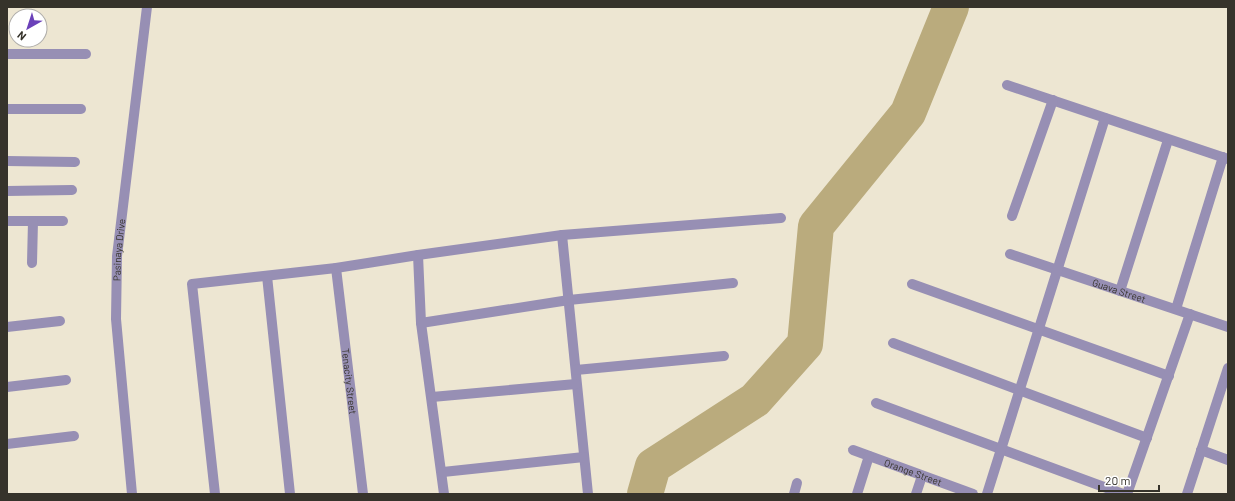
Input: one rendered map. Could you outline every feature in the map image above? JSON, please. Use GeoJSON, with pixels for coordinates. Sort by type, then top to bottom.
{"type":"FeatureCollection","features":[{"type":"Feature","properties":{"kind":"street","name":"Pasinaya Drive"},"geometry":{"type":"LineString","coordinates":[[132,494],[116,319],[116,256],[147,7]]}},
{"type":"Feature","properties":{"kind":"street"},"geometry":{"type":"LineString","coordinates":[[7,54],[86,54]]}},
{"type":"Feature","properties":{"kind":"street"},"geometry":{"type":"LineString","coordinates":[[1007,85],[1168,140],[1226,158],[1176,309]]}},
{"type":"Feature","properties":{"kind":"street"},"geometry":{"type":"LineString","coordinates":[[1012,216],[1053,100]]}},
{"type":"Feature","properties":{"kind":"street"},"geometry":{"type":"LineString","coordinates":[[7,108],[81,109]]}},
{"type":"Feature","properties":{"kind":"street"},"geometry":{"type":"LineString","coordinates":[[987,494],[1105,118]]}},
{"type":"Feature","properties":{"kind":"street"},"geometry":{"type":"LineString","coordinates":[[1120,291],[1168,140]]}},
{"type":"Feature","properties":{"kind":"street"},"geometry":{"type":"LineString","coordinates":[[7,161],[75,162]]}},
{"type":"Feature","properties":{"kind":"street"},"geometry":{"type":"LineString","coordinates":[[7,191],[72,190]]}},
{"type":"Feature","properties":{"kind":"street"},"geometry":{"type":"LineString","coordinates":[[215,494],[192,284],[336,268],[562,235],[781,218]]}},
{"type":"Feature","properties":{"kind":"street"},"geometry":{"type":"LineString","coordinates":[[7,221],[63,221]]}},
{"type":"Feature","properties":{"kind":"street"},"geometry":{"type":"LineString","coordinates":[[32,263],[33,221]]}},
{"type":"Feature","properties":{"kind":"street"},"geometry":{"type":"LineString","coordinates":[[562,235],[588,494]]}},
{"type":"Feature","properties":{"kind":"street","name":"Guava Street"},"geometry":{"type":"LineString","coordinates":[[1010,254],[1228,327]]}},
{"type":"Feature","properties":{"kind":"street"},"geometry":{"type":"LineString","coordinates":[[418,255],[421,323],[443,472],[444,494]]}},
{"type":"Feature","properties":{"kind":"street","name":"Tenacity Street"},"geometry":{"type":"LineString","coordinates":[[336,268],[363,494]]}},
{"type":"Feature","properties":{"kind":"street"},"geometry":{"type":"LineString","coordinates":[[267,276],[290,494]]}},
{"type":"Feature","properties":{"kind":"street"},"geometry":{"type":"LineString","coordinates":[[421,323],[569,300],[733,283]]}},
{"type":"Feature","properties":{"kind":"street"},"geometry":{"type":"LineString","coordinates":[[912,284],[1169,376]]}},
{"type":"Feature","properties":{"kind":"street"},"geometry":{"type":"LineString","coordinates":[[1127,494],[1190,314]]}},
{"type":"Feature","properties":{"kind":"street"},"geometry":{"type":"LineString","coordinates":[[7,327],[60,321]]}},
{"type":"Feature","properties":{"kind":"street"},"geometry":{"type":"LineString","coordinates":[[893,342],[1147,438]]}},
{"type":"Feature","properties":{"kind":"street"},"geometry":{"type":"LineString","coordinates":[[576,370],[724,356]]}},
{"type":"Feature","properties":{"kind":"street"},"geometry":{"type":"LineString","coordinates":[[1186,494],[1201,450],[1224,392],[1228,368]]}},
{"type":"Feature","properties":{"kind":"street"},"geometry":{"type":"LineString","coordinates":[[7,387],[66,380]]}},
{"type":"Feature","properties":{"kind":"street"},"geometry":{"type":"LineString","coordinates":[[432,397],[576,384]]}},
{"type":"Feature","properties":{"kind":"street"},"geometry":{"type":"LineString","coordinates":[[876,403],[1123,494]]}},
{"type":"Feature","properties":{"kind":"street"},"geometry":{"type":"LineString","coordinates":[[7,444],[74,436]]}},
{"type":"Feature","properties":{"kind":"street","name":"Orange Street"},"geometry":{"type":"LineString","coordinates":[[853,450],[973,494]]}},
{"type":"Feature","properties":{"kind":"street"},"geometry":{"type":"LineString","coordinates":[[1201,450],[1228,460]]}},
{"type":"Feature","properties":{"kind":"street"},"geometry":{"type":"LineString","coordinates":[[443,472],[584,456]]}},
{"type":"Feature","properties":{"kind":"street"},"geometry":{"type":"LineString","coordinates":[[856,494],[869,456]]}},
{"type":"Feature","properties":{"kind":"street"},"geometry":{"type":"LineString","coordinates":[[916,494],[922,476]]}},
{"type":"Feature","properties":{"kind":"street"},"geometry":{"type":"LineString","coordinates":[[794,494],[797,483]]}},
{"type":"Feature","properties":{"kind":"waterway"},"geometry":{"type":"LineString","coordinates":[[645,494],[653,466],[755,400],[805,344],[816,226],[908,113],[951,7]]}}]}
